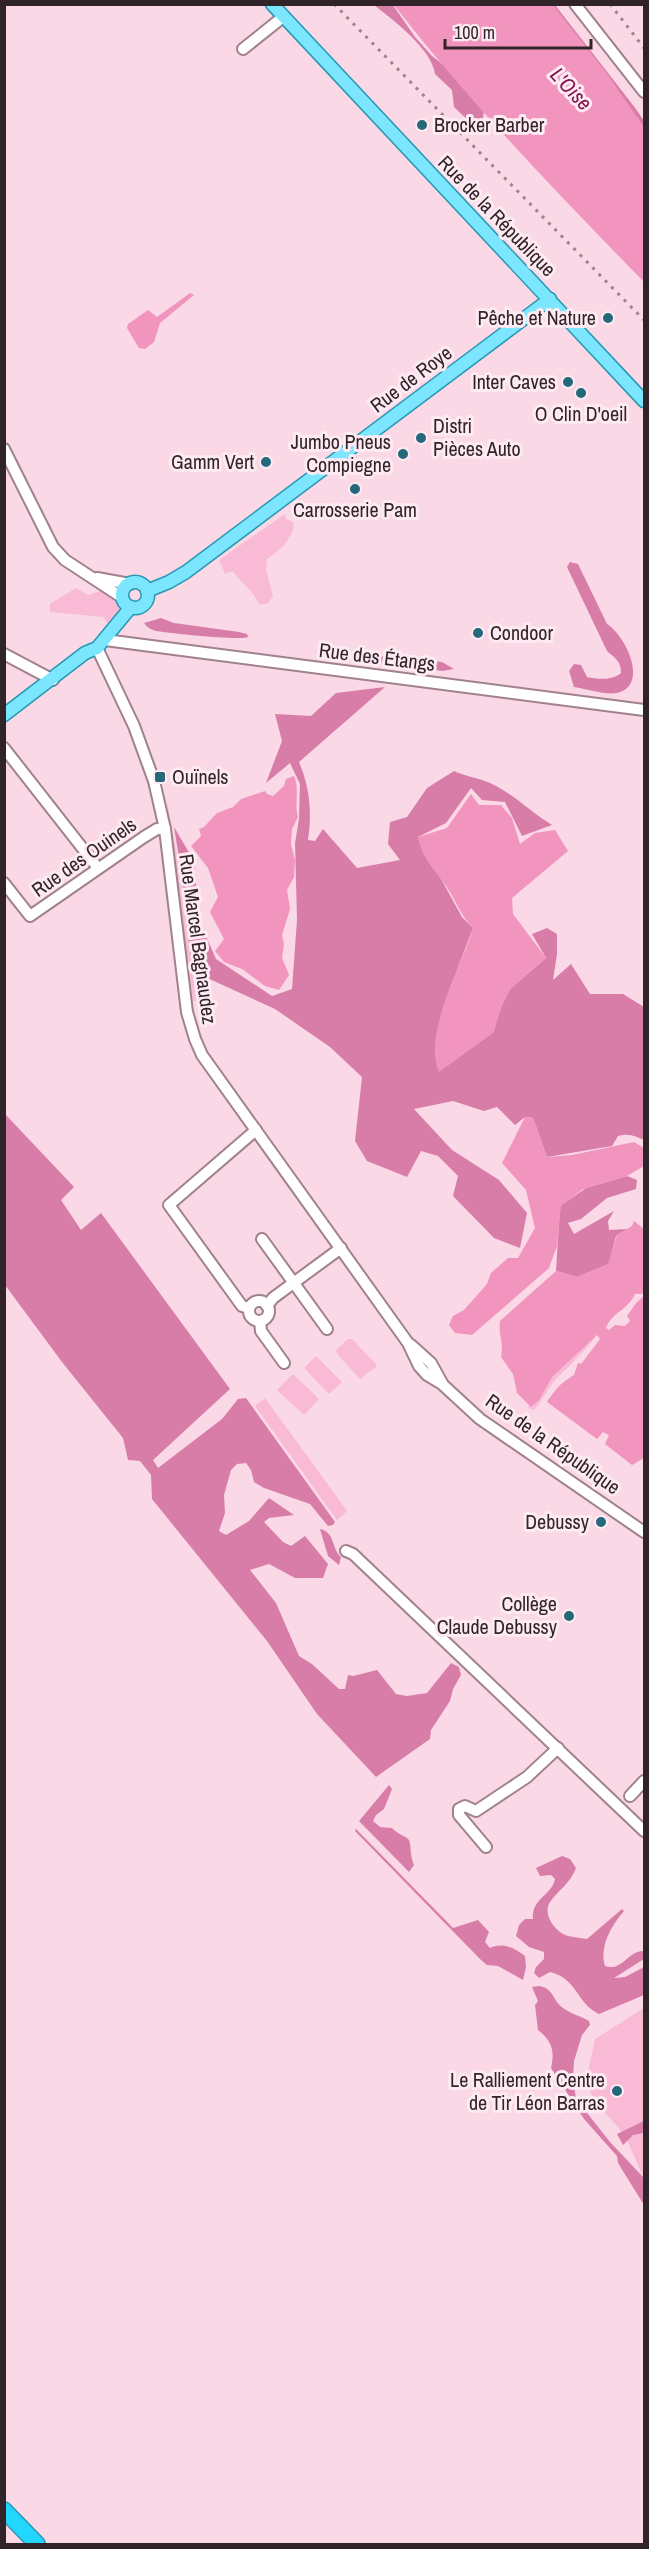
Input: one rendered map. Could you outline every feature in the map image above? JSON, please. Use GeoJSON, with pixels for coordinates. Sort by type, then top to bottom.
{"type":"FeatureCollection","features":[{"type":"Feature","properties":{"kind":"highway"},"geometry":{"type":"LineString","coordinates":[[4,2510],[37,2544]]}},
{"type":"Feature","properties":{"kind":"main road","name":"Rue de la République"},"geometry":{"type":"LineString","coordinates":[[272,4],[645,401]]}},
{"type":"Feature","properties":{"kind":"main road","name":"Rue de Roye"},"geometry":{"type":"LineString","coordinates":[[147,591],[186,572],[550,299]]}},
{"type":"Feature","properties":{"kind":"main road"},"geometry":{"type":"LineString","coordinates":[[4,716],[85,653],[101,644],[127,603],[124,590],[130,584],[142,585],[147,591],[145,603],[138,608],[127,603]]}},
{"type":"Feature","properties":{"kind":"street"},"geometry":{"type":"LineString","coordinates":[[575,4],[645,92]]}},
{"type":"Feature","properties":{"kind":"street"},"geometry":{"type":"LineString","coordinates":[[243,49],[283,17]]}},
{"type":"Feature","properties":{"kind":"street"},"geometry":{"type":"LineString","coordinates":[[4,449],[53,547],[64,560],[91,576],[127,603]]}},
{"type":"Feature","properties":{"kind":"street"},"geometry":{"type":"LineString","coordinates":[[91,576],[130,584]]}},
{"type":"Feature","properties":{"kind":"street","name":"Rue des Étangs"},"geometry":{"type":"LineString","coordinates":[[101,644],[645,710]]}},
{"type":"Feature","properties":{"kind":"street","name":"Rue Marcel Bagnaudez"},"geometry":{"type":"LineString","coordinates":[[101,644],[146,757],[165,829],[187,1012],[195,1039],[202,1054],[376,1298]]}},
{"type":"Feature","properties":{"kind":"street"},"geometry":{"type":"LineString","coordinates":[[4,654],[53,680]]}},
{"type":"Feature","properties":{"kind":"street"},"geometry":{"type":"LineString","coordinates":[[4,748],[98,868]]}},
{"type":"Feature","properties":{"kind":"street","name":"Rue des Ouinels"},"geometry":{"type":"LineString","coordinates":[[4,883],[30,916],[157,829],[165,829]]}},
{"type":"Feature","properties":{"kind":"street"},"geometry":{"type":"LineString","coordinates":[[249,1308],[242,1306],[169,1206],[256,1130]]}},
{"type":"Feature","properties":{"kind":"street"},"geometry":{"type":"LineString","coordinates":[[262,1239],[327,1329]]}},
{"type":"Feature","properties":{"kind":"street"},"geometry":{"type":"LineString","coordinates":[[260,1322],[268,1316],[267,1306],[273,1298],[341,1248]]}},
{"type":"Feature","properties":{"kind":"street","name":"Rue de la République"},"geometry":{"type":"LineString","coordinates":[[376,1298],[408,1342],[419,1366],[427,1375],[442,1384],[502,1435],[645,1532]]}},
{"type":"Feature","properties":{"kind":"street"},"geometry":{"type":"LineString","coordinates":[[260,1322],[251,1318],[249,1308],[253,1303],[259,1301],[267,1306]]}},
{"type":"Feature","properties":{"kind":"street"},"geometry":{"type":"LineString","coordinates":[[260,1322],[261,1331],[284,1363]]}},
{"type":"Feature","properties":{"kind":"street"},"geometry":{"type":"LineString","coordinates":[[346,1551],[353,1554],[645,1831]]}},
{"type":"Feature","properties":{"kind":"street"},"geometry":{"type":"LineString","coordinates":[[470,1826],[476,1811],[527,1777],[558,1748]]}},
{"type":"Feature","properties":{"kind":"street"},"geometry":{"type":"LineString","coordinates":[[630,1796],[645,1781]]}},
{"type":"Feature","properties":{"kind":"street"},"geometry":{"type":"LineString","coordinates":[[476,1811],[465,1806],[459,1809],[459,1815],[486,1847]]}},
{"type":"Feature","properties":{"kind":"shaded area"},"geometry":{"type":"Polygon","coordinates":[[[374,5],[393,5],[415,37],[432,56],[450,70],[484,111],[481,131],[454,107],[452,90],[435,74],[432,64],[419,45],[374,5]]]}},
{"type":"Feature","properties":{"kind":"shaded area"},"geometry":{"type":"Polygon","coordinates":[[[545,5],[555,5],[636,109],[644,121],[644,129],[545,5]]]}},
{"type":"Feature","properties":{"kind":"shaded area"},"geometry":{"type":"Polygon","coordinates":[[[285,514],[285,518],[294,523],[293,529],[285,544],[267,559],[266,570],[273,596],[267,604],[259,604],[254,595],[232,571],[225,574],[219,560],[285,514]]]}},
{"type":"Feature","properties":{"kind":"shaded area"},"geometry":{"type":"Polygon","coordinates":[[[570,562],[578,564],[607,624],[622,639],[632,661],[632,681],[627,689],[617,693],[601,693],[574,687],[569,671],[574,664],[581,665],[587,677],[600,679],[617,676],[621,673],[621,669],[619,663],[607,651],[567,567],[570,562]]]}},
{"type":"Feature","properties":{"kind":"shaded area"},"geometry":{"type":"Polygon","coordinates":[[[76,588],[88,595],[103,590],[117,598],[121,607],[117,616],[107,623],[104,617],[50,612],[50,604],[76,588]]]}},
{"type":"Feature","properties":{"kind":"shaded area"},"geometry":{"type":"Polygon","coordinates":[[[161,618],[174,623],[239,632],[247,634],[248,637],[163,632],[156,631],[144,623],[161,618]]]}},
{"type":"Feature","properties":{"kind":"shaded area"},"geometry":{"type":"Polygon","coordinates":[[[355,653],[442,662],[454,669],[443,671],[356,659],[352,657],[355,653]]]}},
{"type":"Feature","properties":{"kind":"shaded area"},"geometry":{"type":"Polygon","coordinates":[[[385,687],[299,762],[306,781],[309,800],[308,840],[315,841],[323,829],[357,868],[400,860],[388,844],[390,822],[407,817],[427,788],[454,771],[494,785],[552,825],[522,836],[505,802],[482,800],[471,788],[446,823],[418,837],[462,917],[473,928],[446,999],[435,1047],[493,1033],[501,1007],[510,989],[546,958],[532,934],[547,928],[557,934],[553,980],[571,964],[590,994],[623,994],[644,1007],[644,1140],[632,1135],[622,1135],[618,1136],[612,1146],[547,1157],[533,1118],[525,1117],[515,1125],[497,1107],[484,1111],[453,1101],[414,1109],[452,1150],[499,1180],[527,1213],[520,1248],[494,1238],[453,1196],[458,1176],[438,1156],[421,1151],[407,1177],[367,1161],[355,1141],[362,1077],[330,1047],[275,1009],[192,971],[182,876],[174,827],[194,861],[199,920],[216,959],[272,996],[292,989],[297,920],[295,843],[299,819],[300,784],[290,763],[266,783],[282,741],[275,714],[311,716],[336,693],[385,687]]]}},
{"type":"Feature","properties":{"kind":"shaded area"},"geometry":{"type":"Polygon","coordinates":[[[166,797],[181,877],[196,1001],[193,1001],[166,797]]]}},
{"type":"Feature","properties":{"kind":"shaded area"},"geometry":{"type":"Polygon","coordinates":[[[5,1114],[74,1187],[61,1200],[81,1230],[101,1213],[230,1389],[153,1460],[158,1468],[222,1419],[238,1399],[246,1398],[335,1522],[328,1526],[310,1504],[264,1488],[254,1482],[251,1470],[246,1463],[237,1464],[231,1470],[224,1495],[225,1513],[219,1531],[226,1535],[249,1521],[269,1498],[294,1515],[269,1518],[264,1522],[283,1542],[291,1546],[305,1536],[328,1564],[323,1578],[295,1578],[269,1564],[250,1570],[276,1603],[299,1656],[312,1664],[339,1689],[345,1689],[348,1675],[353,1676],[377,1670],[396,1694],[407,1696],[427,1693],[451,1663],[459,1667],[461,1675],[453,1689],[450,1701],[431,1730],[430,1739],[376,1777],[317,1714],[267,1641],[152,1499],[151,1475],[140,1461],[128,1460],[123,1438],[62,1362],[5,1285],[5,1114]]]}},
{"type":"Feature","properties":{"kind":"shaded area"},"geometry":{"type":"Polygon","coordinates":[[[627,1176],[637,1180],[636,1189],[607,1198],[581,1219],[568,1223],[574,1234],[614,1211],[608,1221],[609,1230],[627,1229],[616,1236],[609,1264],[577,1277],[556,1271],[560,1206],[586,1188],[627,1176]]]}},
{"type":"Feature","properties":{"kind":"shaded area"},"geometry":{"type":"Polygon","coordinates":[[[597,1335],[554,1382],[534,1410],[528,1408],[530,1402],[552,1374],[597,1335]]]}},
{"type":"Feature","properties":{"kind":"shaded area"},"geometry":{"type":"Polygon","coordinates":[[[348,1339],[352,1339],[376,1364],[376,1367],[360,1379],[337,1354],[336,1350],[348,1339]]]}},
{"type":"Feature","properties":{"kind":"shaded area"},"geometry":{"type":"Polygon","coordinates":[[[316,1356],[342,1382],[329,1394],[304,1368],[316,1356]]]}},
{"type":"Feature","properties":{"kind":"shaded area"},"geometry":{"type":"Polygon","coordinates":[[[293,1374],[319,1399],[304,1415],[277,1390],[293,1374]]]}},
{"type":"Feature","properties":{"kind":"shaded area"},"geometry":{"type":"Polygon","coordinates":[[[265,1398],[347,1511],[337,1520],[255,1406],[265,1398]]]}},
{"type":"Feature","properties":{"kind":"shaded area"},"geometry":{"type":"Polygon","coordinates":[[[320,1529],[331,1537],[341,1557],[339,1565],[328,1556],[320,1529]]]}},
{"type":"Feature","properties":{"kind":"shaded area"},"geometry":{"type":"Polygon","coordinates":[[[389,1785],[392,1789],[384,1809],[376,1815],[373,1821],[380,1827],[392,1828],[409,1840],[414,1865],[409,1872],[359,1821],[389,1785]]]}},
{"type":"Feature","properties":{"kind":"shaded area"},"geometry":{"type":"Polygon","coordinates":[[[356,1829],[453,1928],[478,1920],[489,1932],[485,1942],[490,1948],[509,1947],[525,1956],[526,1967],[523,1980],[498,1966],[487,1965],[481,1960],[355,1831],[356,1829]]]}},
{"type":"Feature","properties":{"kind":"shaded area"},"geometry":{"type":"Polygon","coordinates":[[[562,1856],[570,1859],[576,1868],[548,1907],[549,1917],[554,1927],[568,1936],[587,1939],[622,1909],[624,1911],[611,1929],[605,1944],[605,1966],[616,1966],[634,1954],[644,1951],[644,1959],[614,1978],[625,1977],[644,1967],[644,1995],[599,2014],[591,2009],[572,1985],[559,1975],[550,1972],[539,1978],[534,1973],[536,1967],[544,1959],[544,1952],[529,1947],[516,1936],[519,1925],[525,1919],[533,1919],[535,1907],[555,1879],[551,1875],[540,1876],[536,1868],[562,1856]]]}},
{"type":"Feature","properties":{"kind":"shaded area"},"geometry":{"type":"Polygon","coordinates":[[[539,1986],[548,1989],[563,2008],[589,2021],[590,2025],[582,2035],[574,2061],[573,2078],[576,2099],[610,2142],[643,2177],[644,2205],[618,2163],[617,2156],[584,2119],[551,2068],[553,2056],[551,2047],[538,2030],[535,2005],[538,2001],[532,1987],[539,1986]]]}},
{"type":"Feature","properties":{"kind":"shaded area","name":"Le Ralliement Centre de Tir Léon Barras"},"geometry":{"type":"Polygon","coordinates":[[[644,2008],[644,2179],[628,2142],[618,2127],[594,2101],[586,2081],[595,2039],[644,2008]]]}},
{"type":"Feature","properties":{"kind":"shaded area"},"geometry":{"type":"Polygon","coordinates":[[[644,2121],[644,2133],[633,2135],[623,2145],[617,2134],[644,2121]]]}},
{"type":"Feature","properties":{"kind":"water","name":"L'Oise"},"geometry":{"type":"Polygon","coordinates":[[[394,5],[553,5],[605,71],[644,127],[644,282],[484,112],[394,5]]]}},
{"type":"Feature","properties":{"kind":"water"},"geometry":{"type":"Polygon","coordinates":[[[190,293],[194,295],[160,323],[154,342],[145,349],[139,348],[127,328],[128,324],[148,310],[157,317],[190,293]]]}},
{"type":"Feature","properties":{"kind":"water"},"geometry":{"type":"Polygon","coordinates":[[[294,776],[297,786],[298,817],[292,829],[291,844],[295,860],[294,877],[287,890],[290,909],[282,935],[284,944],[282,958],[289,975],[279,990],[265,986],[242,969],[224,962],[215,951],[224,939],[210,912],[218,897],[208,868],[191,846],[201,836],[199,829],[204,827],[217,813],[233,807],[241,799],[265,791],[273,796],[284,786],[286,779],[294,776]]]}},
{"type":"Feature","properties":{"kind":"water"},"geometry":{"type":"Polygon","coordinates":[[[471,794],[479,805],[501,805],[512,818],[520,844],[535,833],[555,830],[568,851],[512,898],[513,914],[546,958],[510,989],[501,1007],[493,1033],[439,1072],[435,1056],[439,1020],[473,928],[426,859],[418,837],[447,828],[471,794]]]}},
{"type":"Feature","properties":{"kind":"water"},"geometry":{"type":"Polygon","coordinates":[[[525,1117],[533,1118],[547,1157],[572,1155],[634,1142],[644,1148],[644,1166],[627,1176],[583,1189],[561,1206],[557,1246],[549,1268],[472,1335],[455,1333],[449,1325],[453,1316],[464,1310],[487,1284],[491,1273],[508,1258],[518,1258],[535,1228],[526,1190],[502,1163],[525,1117]]]}},
{"type":"Feature","properties":{"kind":"water"},"geometry":{"type":"Polygon","coordinates":[[[634,1221],[644,1229],[644,1291],[642,1294],[635,1294],[629,1303],[612,1318],[606,1328],[609,1330],[615,1325],[625,1326],[630,1321],[627,1316],[644,1296],[644,1458],[632,1465],[605,1444],[609,1435],[603,1432],[597,1439],[547,1402],[559,1386],[574,1375],[578,1363],[581,1364],[600,1339],[597,1335],[552,1377],[539,1400],[531,1407],[517,1393],[513,1374],[501,1357],[500,1321],[556,1271],[577,1277],[608,1264],[617,1235],[632,1226],[634,1221]]]}},
{"type":"Feature","properties":{"kind":"railway"},"geometry":{"type":"LineString","coordinates":[[334,4],[644,320]]}},
{"type":"Feature","properties":{"kind":"railway"},"geometry":{"type":"LineString","coordinates":[[610,4],[644,48]]}},
{"type":"Feature","properties":{"kind":"place","name":"Brocker Barber"},"geometry":{"type":"Point","coordinates":[422,125]}},
{"type":"Feature","properties":{"kind":"place","name":"Pêche et Nature"},"geometry":{"type":"Point","coordinates":[608,318]}},
{"type":"Feature","properties":{"kind":"place","name":"Inter Caves"},"geometry":{"type":"Point","coordinates":[568,382]}},
{"type":"Feature","properties":{"kind":"place","name":"O Clin D'oeil"},"geometry":{"type":"Point","coordinates":[581,393]}},
{"type":"Feature","properties":{"kind":"place","name":"Distri Pièces Auto"},"geometry":{"type":"Point","coordinates":[421,438]}},
{"type":"Feature","properties":{"kind":"place","name":"Jumbo Pneus Compiegne"},"geometry":{"type":"Point","coordinates":[403,454]}},
{"type":"Feature","properties":{"kind":"place","name":"Gamm Vert"},"geometry":{"type":"Point","coordinates":[266,462]}},
{"type":"Feature","properties":{"kind":"place","name":"Carrosserie Pam"},"geometry":{"type":"Point","coordinates":[355,489]}},
{"type":"Feature","properties":{"kind":"place","name":"Condoor"},"geometry":{"type":"Point","coordinates":[478,633]}},
{"type":"Feature","properties":{"kind":"place","name":"Ouïnels"},"geometry":{"type":"Point","coordinates":[160,777]}},
{"type":"Feature","properties":{"kind":"place","name":"Debussy"},"geometry":{"type":"Point","coordinates":[601,1522]}},
{"type":"Feature","properties":{"kind":"place","name":"Collège Claude Debussy"},"geometry":{"type":"Point","coordinates":[569,1616]}},
{"type":"Feature","properties":{"kind":"place","name":"Le Ralliement Centre de Tir Léon Barras"},"geometry":{"type":"Point","coordinates":[617,2091]}}]}
